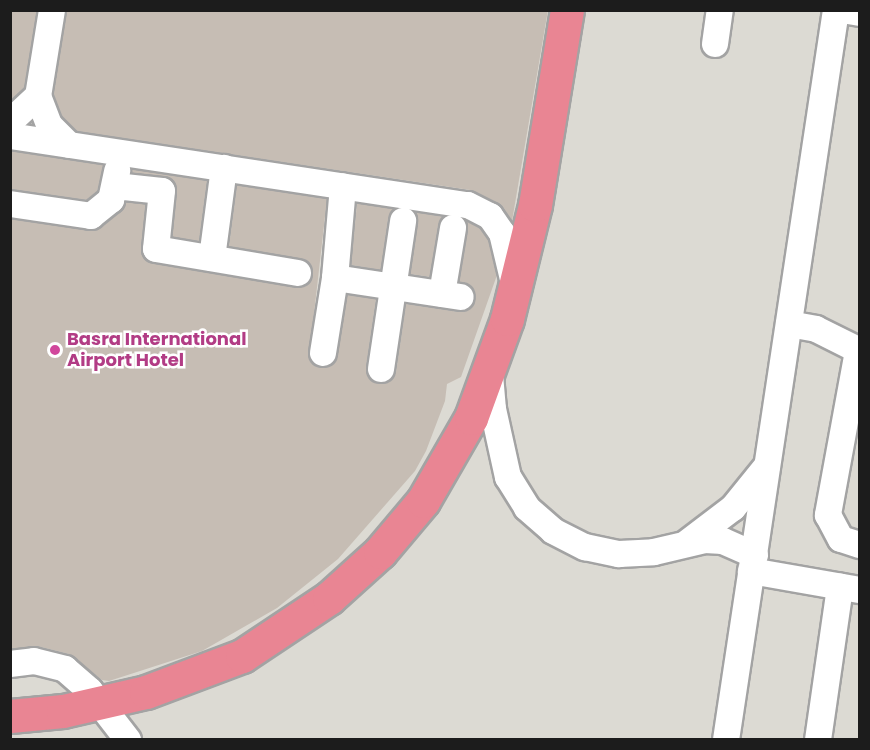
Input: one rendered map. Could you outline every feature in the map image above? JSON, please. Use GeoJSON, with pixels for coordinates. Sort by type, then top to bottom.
{"type":"FeatureCollection","features":[{"type":"Feature","properties":{"kind":"highway"},"geometry":{"type":"LineString","coordinates":[[10,716],[99,704],[185,679],[242,656],[329,598],[380,552],[423,501],[450,459],[490,375],[514,294],[535,205],[567,10]]}},
{"type":"Feature","properties":{"kind":"lane"},"geometry":{"type":"LineString","coordinates":[[52,10],[38,96],[50,125],[69,145]]}},
{"type":"Feature","properties":{"kind":"lane"},"geometry":{"type":"LineString","coordinates":[[715,44],[720,10]]}},
{"type":"Feature","properties":{"kind":"lane"},"geometry":{"type":"LineString","coordinates":[[726,740],[836,10]]}},
{"type":"Feature","properties":{"kind":"lane"},"geometry":{"type":"LineString","coordinates":[[842,10],[860,13]]}},
{"type":"Feature","properties":{"kind":"lane"},"geometry":{"type":"LineString","coordinates":[[10,122],[38,96]]}},
{"type":"Feature","properties":{"kind":"lane"},"geometry":{"type":"LineString","coordinates":[[10,136],[343,186],[479,209],[495,223],[508,244],[514,294]]}},
{"type":"Feature","properties":{"kind":"lane"},"geometry":{"type":"LineString","coordinates":[[10,204],[92,216],[106,207],[116,186],[118,153]]}},
{"type":"Feature","properties":{"kind":"lane"},"geometry":{"type":"LineString","coordinates":[[212,258],[224,168]]}},
{"type":"Feature","properties":{"kind":"lane"},"geometry":{"type":"LineString","coordinates":[[116,186],[162,191],[156,249],[298,273]]}},
{"type":"Feature","properties":{"kind":"lane"},"geometry":{"type":"LineString","coordinates":[[323,353],[335,278],[343,186]]}},
{"type":"Feature","properties":{"kind":"lane"},"geometry":{"type":"LineString","coordinates":[[381,369],[403,221]]}},
{"type":"Feature","properties":{"kind":"lane"},"geometry":{"type":"LineString","coordinates":[[335,278],[452,295],[453,228]]}},
{"type":"Feature","properties":{"kind":"lane"},"geometry":{"type":"LineString","coordinates":[[789,324],[816,328],[859,351],[828,515],[841,538],[860,545]]}},
{"type":"Feature","properties":{"kind":"lane"},"geometry":{"type":"LineString","coordinates":[[490,375],[492,409],[508,477],[527,508],[553,531],[585,547],[619,554],[654,552],[687,542],[723,541],[753,563],[850,588],[818,740]]}},
{"type":"Feature","properties":{"kind":"lane"},"geometry":{"type":"LineString","coordinates":[[687,542],[733,508],[768,464]]}},
{"type":"Feature","properties":{"kind":"lane"},"geometry":{"type":"LineString","coordinates":[[10,664],[50,662],[77,679],[128,740]]}},
{"type":"Feature","properties":{"kind":"shaded area"},"geometry":{"type":"Polygon","coordinates":[[[11,11],[859,11],[859,739],[11,739],[11,11]]]}},
{"type":"Feature","properties":{"kind":"building"},"geometry":{"type":"Polygon","coordinates":[[[10,10],[37,10],[24,89],[10,101],[10,10]]]}},
{"type":"Feature","properties":{"kind":"building"},"geometry":{"type":"Polygon","coordinates":[[[67,10],[548,10],[512,221],[497,203],[470,190],[76,131],[62,117],[53,94],[67,10]]]}},
{"type":"Feature","properties":{"kind":"building"},"geometry":{"type":"Polygon","coordinates":[[[10,151],[104,165],[97,192],[87,200],[10,189],[10,151]]]}},
{"type":"Feature","properties":{"kind":"building"},"geometry":{"type":"Polygon","coordinates":[[[132,169],[207,181],[199,241],[172,237],[177,193],[171,179],[132,173],[132,169]]]}},
{"type":"Feature","properties":{"kind":"building"},"geometry":{"type":"Polygon","coordinates":[[[237,185],[327,199],[309,358],[320,368],[335,362],[347,295],[376,299],[366,367],[371,380],[378,384],[387,383],[396,372],[406,304],[459,312],[473,306],[475,291],[459,282],[468,230],[466,221],[480,228],[488,239],[497,275],[461,377],[447,384],[445,401],[426,451],[415,471],[338,559],[277,608],[202,651],[109,681],[102,680],[69,654],[37,646],[10,649],[10,219],[94,231],[120,212],[126,202],[146,204],[141,248],[147,261],[304,287],[313,275],[307,261],[229,246],[237,185]]]}},
{"type":"Feature","properties":{"kind":"building"},"geometry":{"type":"Polygon","coordinates":[[[357,203],[395,209],[388,219],[381,270],[351,265],[357,203]]]}},
{"type":"Feature","properties":{"kind":"building"},"geometry":{"type":"Polygon","coordinates":[[[415,212],[444,217],[438,226],[430,277],[410,274],[418,223],[415,212]]]}},
{"type":"Feature","properties":{"kind":"place","name":"Basra International Airport Hotel"},"geometry":{"type":"Point","coordinates":[55,350]}}]}
